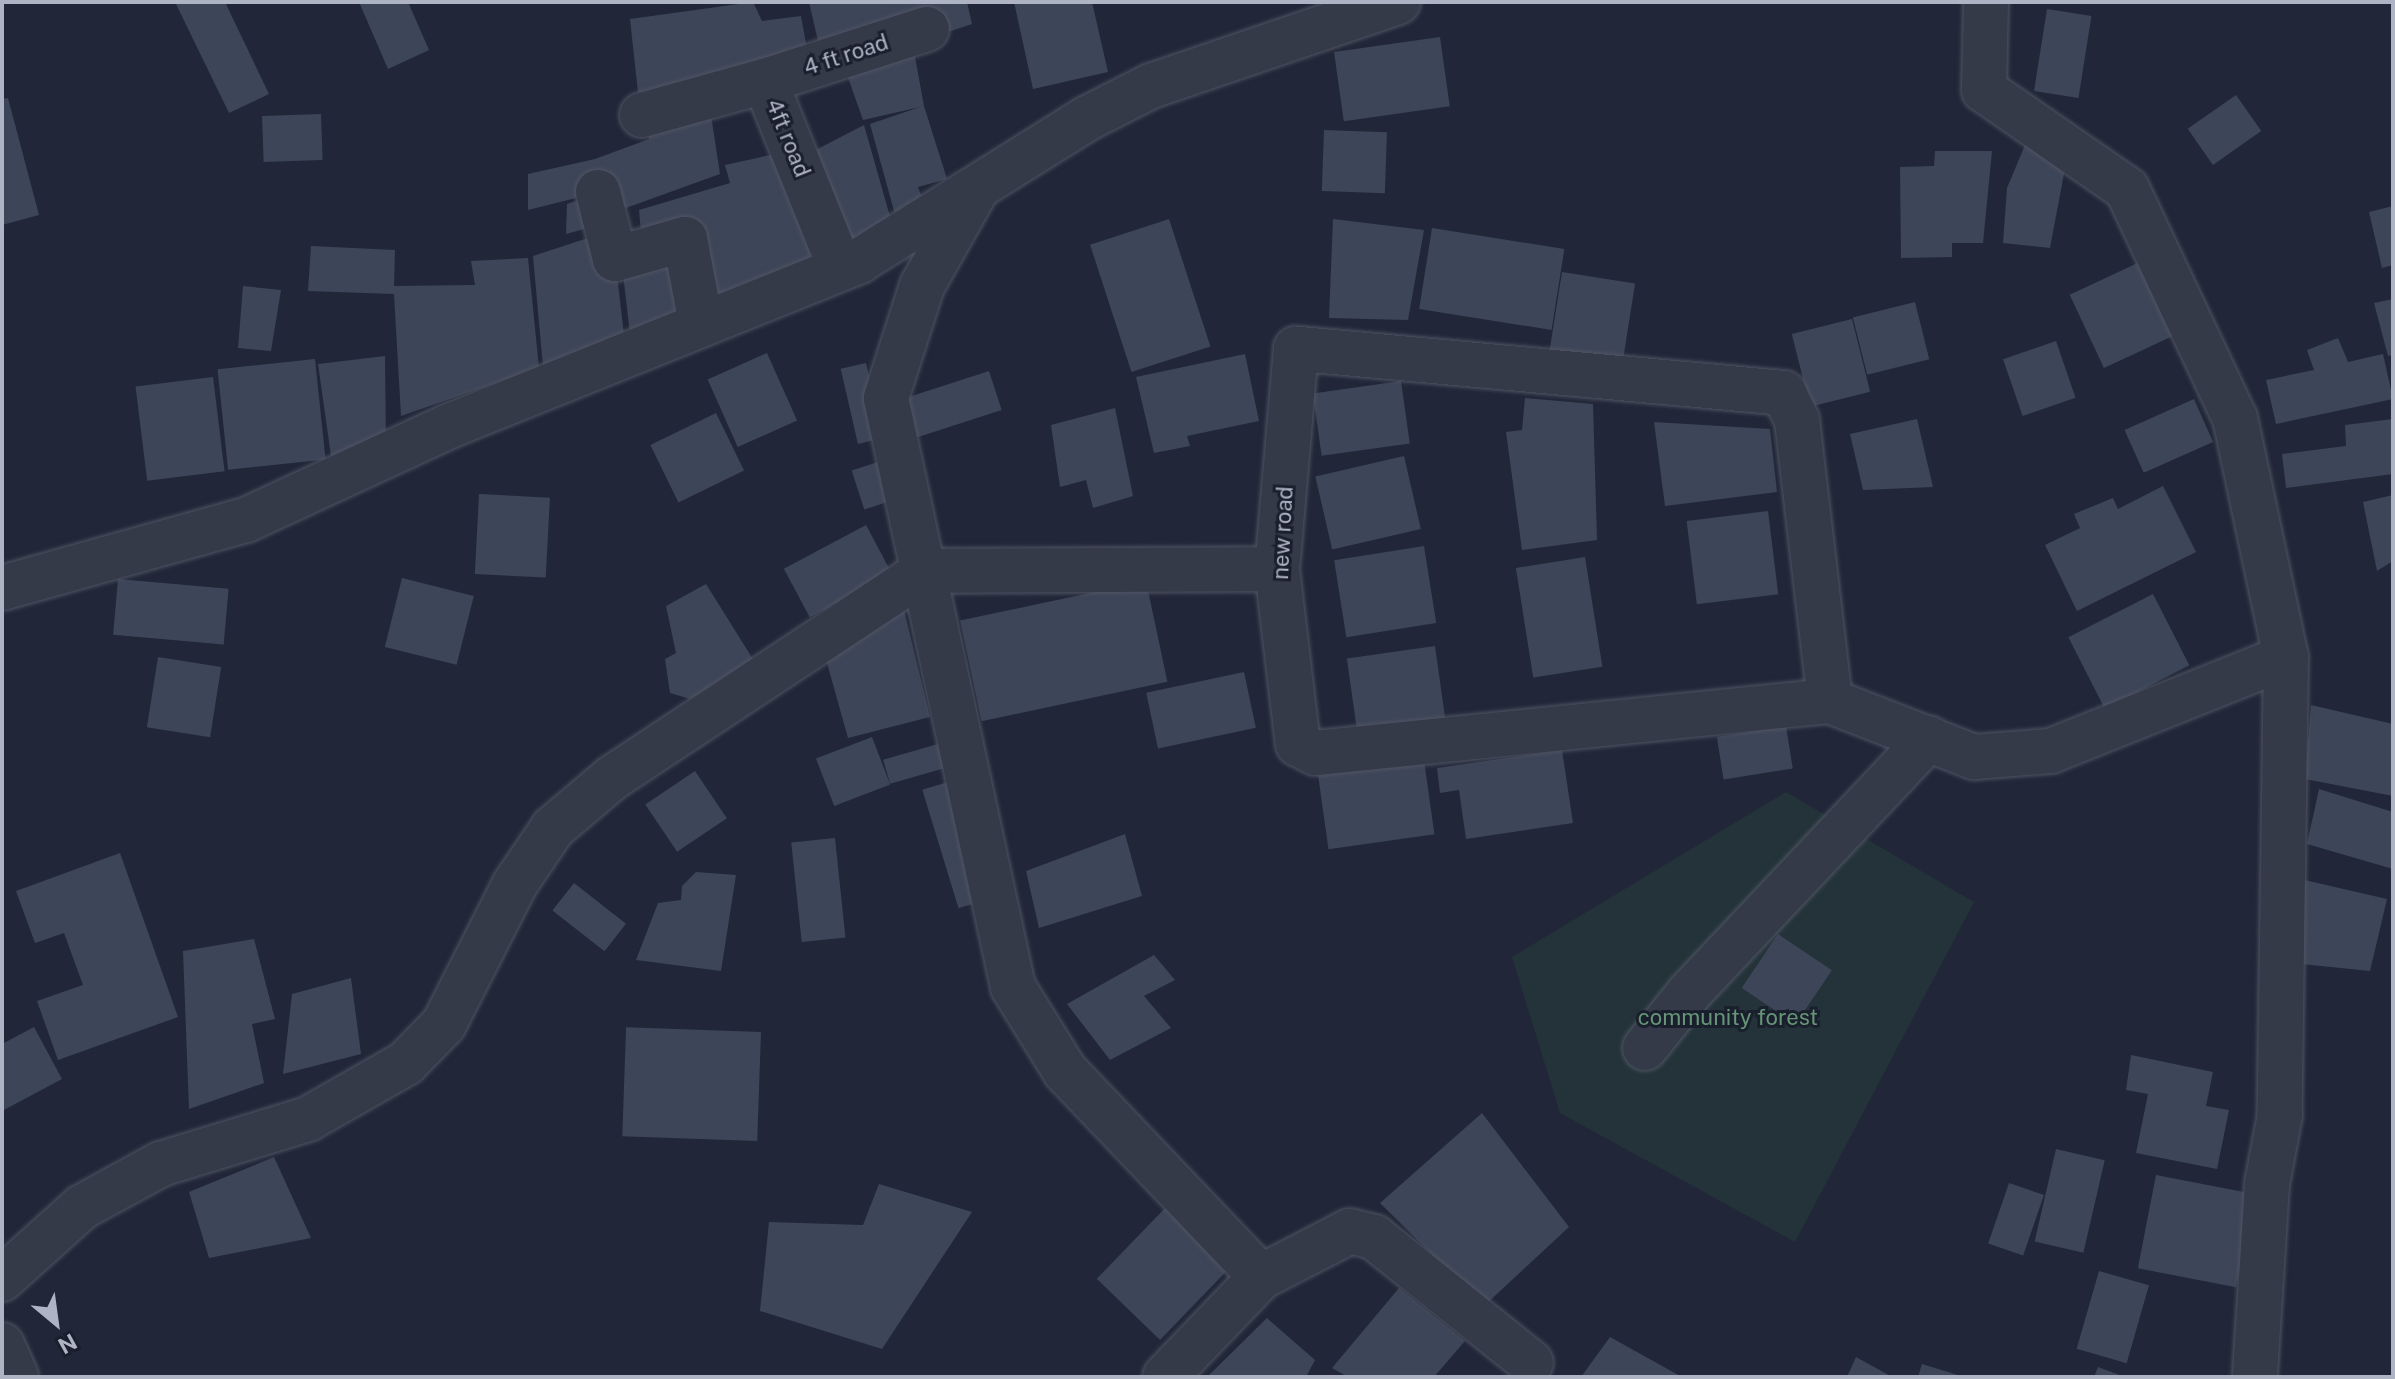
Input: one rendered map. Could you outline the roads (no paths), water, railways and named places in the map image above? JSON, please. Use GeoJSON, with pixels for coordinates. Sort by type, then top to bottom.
{"type":"FeatureCollection","features":[{"type":"Feature","properties":{"kind":"street"},"geometry":{"type":"LineString","coordinates":[[2,588],[246,520],[452,425],[840,268],[1088,118],[1151,86],[1398,2]]}},
{"type":"Feature","properties":{"kind":"street"},"geometry":{"type":"LineString","coordinates":[[1986,2],[1984,90],[2127,189],[2235,418],[2286,657],[2280,1115],[2267,1184],[2255,1377]]}},
{"type":"Feature","properties":{"kind":"street","name":"4 ft road"},"geometry":{"type":"LineString","coordinates":[[765,81],[927,29]]}},
{"type":"Feature","properties":{"kind":"street","name":"4ft road"},"geometry":{"type":"LineString","coordinates":[[642,115],[765,81],[840,268]]}},
{"type":"Feature","properties":{"kind":"street"},"geometry":{"type":"LineString","coordinates":[[977,187],[922,286],[886,398],[1013,987],[1065,1071],[1261,1277]]}},
{"type":"Feature","properties":{"kind":"street"},"geometry":{"type":"LineString","coordinates":[[600,208],[615,259],[685,239],[701,324]]}},
{"type":"Feature","properties":{"kind":"street","name":"new road"},"geometry":{"type":"LineString","coordinates":[[1296,349],[1784,393],[1797,420],[1830,701],[1316,753],[1298,744],[1277,569],[1296,349]]}},
{"type":"Feature","properties":{"kind":"street"},"geometry":{"type":"LineString","coordinates":[[2,1279],[82,1207],[161,1164],[308,1119],[406,1063],[444,1024],[515,884],[553,828],[612,778],[925,571],[1277,569]]}},
{"type":"Feature","properties":{"kind":"street"},"geometry":{"type":"LineString","coordinates":[[1830,701],[1974,757],[2051,751],[2286,657]]}},
{"type":"Feature","properties":{"kind":"street"},"geometry":{"type":"LineString","coordinates":[[1645,1048],[1689,993],[1929,738]]}},
{"type":"Feature","properties":{"kind":"street"},"geometry":{"type":"LineString","coordinates":[[1165,1377],[1261,1277],[1335,1235],[1350,1231],[1374,1237],[1531,1363]]}},
{"type":"Feature","properties":{"kind":"street"},"geometry":{"type":"LineString","coordinates":[[2,1345],[16,1377]]}},
{"type":"Feature","properties":{"kind":"park label","name":"community forest"},"geometry":{"type":"Point","coordinates":[1728,1018]}}]}
